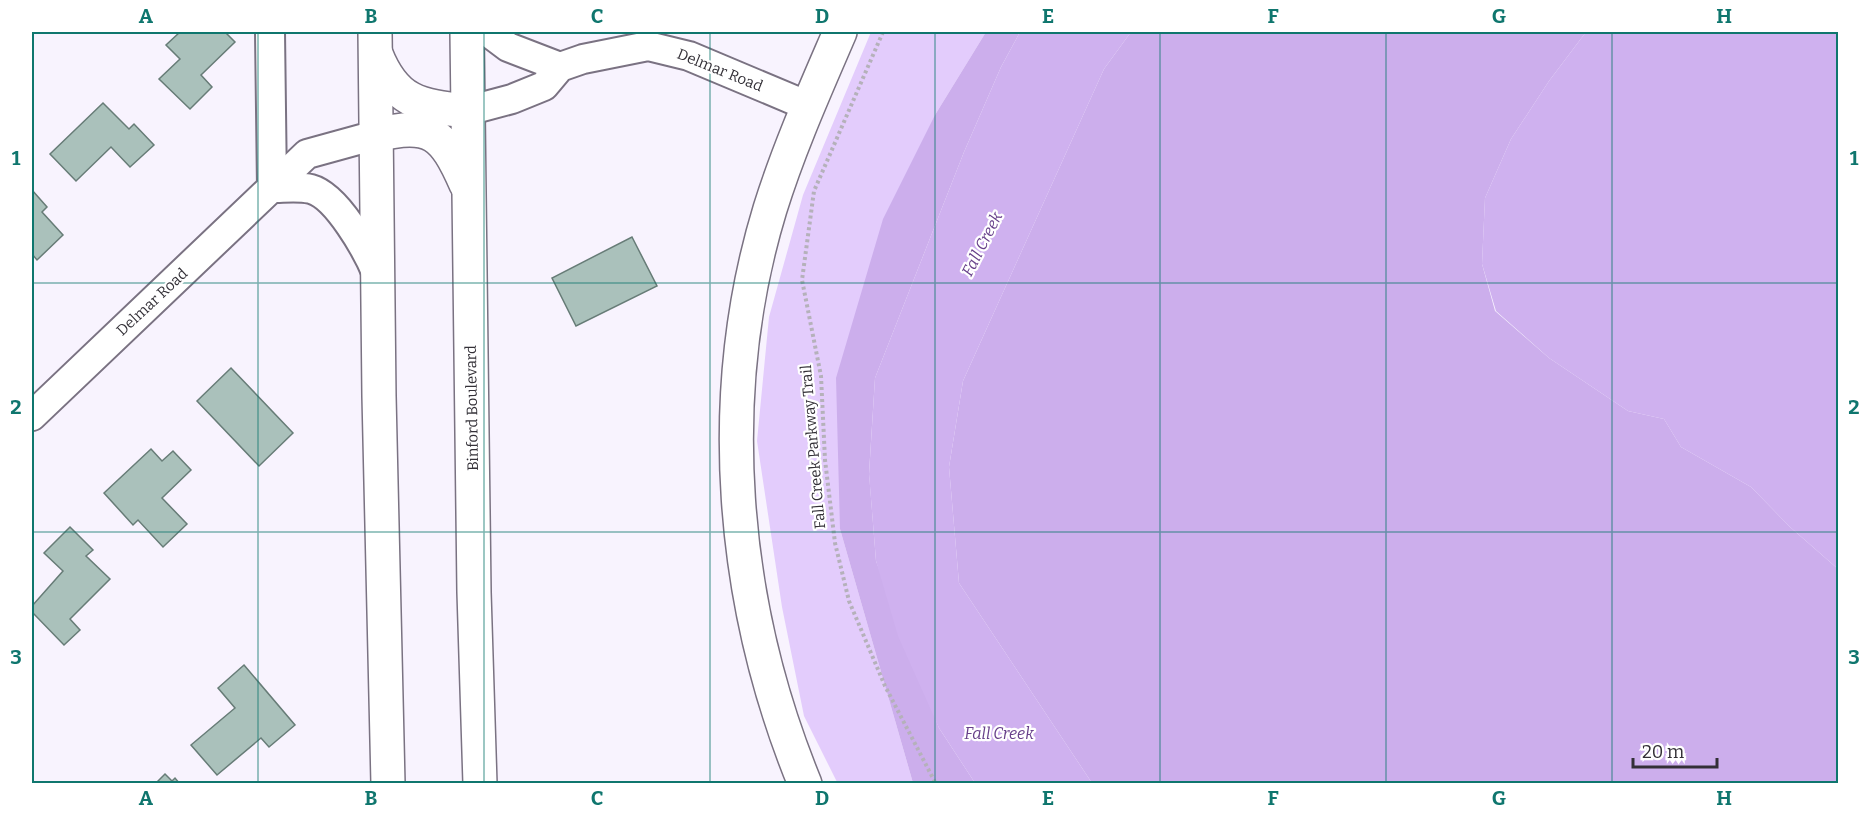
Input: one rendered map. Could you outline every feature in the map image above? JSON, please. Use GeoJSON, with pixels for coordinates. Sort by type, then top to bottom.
{"type":"FeatureCollection","features":[{"type":"Feature","properties":{"kind":"main road","name":"Binford Boulevard"},"geometry":{"type":"LineString","coordinates":[[467,32],[474,592],[480,783]]}},
{"type":"Feature","properties":{"kind":"main road"},"geometry":{"type":"LineString","coordinates":[[805,783],[775,704],[756,630],[746,574],[738,498],[737,441],[743,346],[752,283],[781,173],[840,32]]}},
{"type":"Feature","properties":{"kind":"main road"},"geometry":{"type":"LineString","coordinates":[[375,42],[391,84],[402,95],[428,105],[467,111]]}},
{"type":"Feature","properties":{"kind":"main road"},"geometry":{"type":"LineString","coordinates":[[375,42],[377,274],[388,783]]}},
{"type":"Feature","properties":{"kind":"main road"},"geometry":{"type":"LineString","coordinates":[[376,135],[408,128],[429,132],[449,150],[468,188]]}},
{"type":"Feature","properties":{"kind":"street"},"geometry":{"type":"LineString","coordinates":[[270,32],[272,188],[312,189],[331,204],[359,238],[377,274]]}},
{"type":"Feature","properties":{"kind":"street"},"geometry":{"type":"LineString","coordinates":[[488,32],[508,46],[560,67]]}},
{"type":"Feature","properties":{"kind":"street","name":"Delmar Road"},"geometry":{"type":"LineString","coordinates":[[467,111],[512,99],[544,86],[560,67],[614,51],[654,47],[689,56],[808,106]]}},
{"type":"Feature","properties":{"kind":"street","name":"Delmar Road"},"geometry":{"type":"LineString","coordinates":[[32,416],[307,154],[376,135]]}},
{"type":"Feature","properties":{"kind":"path","name":"Fall Creek Parkway Trail"},"geometry":{"type":"LineString","coordinates":[[883,32],[814,190],[802,280],[821,376],[825,460],[835,543],[849,601],[885,686],[936,783]]}},
{"type":"Feature","properties":{"kind":"shaded area"},"geometry":{"type":"Polygon","coordinates":[[[871,32],[986,32],[935,115],[840,529],[913,783],[838,784],[804,716],[782,607],[757,441],[769,317],[803,195],[871,32]]]}},
{"type":"Feature","properties":{"kind":"shaded area"},"geometry":{"type":"Polygon","coordinates":[[[986,32],[1020,32],[1001,67],[964,152],[875,378],[869,473],[876,561],[939,728],[975,783],[913,783],[840,529],[836,378],[883,219],[935,115],[986,32]]]}},
{"type":"Feature","properties":{"kind":"shaded area"},"geometry":{"type":"Polygon","coordinates":[[[1131,32],[1586,32],[1549,81],[1511,139],[1485,198],[1482,264],[1495,311],[1549,358],[1628,411],[1664,419],[1681,447],[1751,487],[1790,527],[1838,569],[1838,783],[1092,783],[959,583],[949,467],[963,381],[1104,69],[1131,32]]]}},
{"type":"Feature","properties":{"kind":"water","name":"Fall Creek"},"geometry":{"type":"Polygon","coordinates":[[[1020,32],[1131,32],[1104,69],[963,381],[949,467],[959,583],[1092,783],[975,783],[939,728],[898,636],[876,561],[869,474],[875,378],[964,152],[1001,67],[1020,32]]]}},
{"type":"Feature","properties":{"kind":"water"},"geometry":{"type":"Polygon","coordinates":[[[1586,32],[1838,32],[1838,569],[1790,527],[1751,487],[1681,447],[1664,419],[1628,411],[1549,358],[1496,311],[1482,264],[1485,198],[1511,139],[1549,81],[1586,32]]]}},
{"type":"Feature","properties":{"kind":"building"},"geometry":{"type":"Polygon","coordinates":[[[180,32],[225,32],[235,42],[201,75],[212,87],[190,109],[159,79],[180,59],[166,45],[180,32]]]}},
{"type":"Feature","properties":{"kind":"building"},"geometry":{"type":"Polygon","coordinates":[[[103,103],[129,129],[134,124],[154,145],[130,167],[111,147],[76,181],[50,154],[103,103]]]}},
{"type":"Feature","properties":{"kind":"building"},"geometry":{"type":"Polygon","coordinates":[[[32,190],[47,207],[42,212],[63,235],[37,260],[32,254],[32,190]]]}},
{"type":"Feature","properties":{"kind":"building"},"geometry":{"type":"Polygon","coordinates":[[[632,237],[657,286],[576,326],[552,278],[632,237]]]}},
{"type":"Feature","properties":{"kind":"building"},"geometry":{"type":"Polygon","coordinates":[[[231,368],[293,433],[259,466],[197,401],[231,368]]]}},
{"type":"Feature","properties":{"kind":"building"},"geometry":{"type":"Polygon","coordinates":[[[151,449],[162,461],[173,451],[191,470],[162,498],[187,524],[163,547],[138,520],[133,525],[104,493],[151,449]]]}},
{"type":"Feature","properties":{"kind":"building"},"geometry":{"type":"Polygon","coordinates":[[[70,527],[93,550],[86,556],[110,579],[70,619],[80,630],[64,645],[32,612],[32,606],[63,571],[44,553],[70,527]]]}},
{"type":"Feature","properties":{"kind":"building"},"geometry":{"type":"Polygon","coordinates":[[[244,665],[295,725],[269,747],[261,738],[217,775],[191,745],[235,708],[218,688],[244,665]]]}},
{"type":"Feature","properties":{"kind":"building"},"geometry":{"type":"Polygon","coordinates":[[[165,774],[172,781],[175,778],[180,784],[155,784],[165,774]]]}}]}
